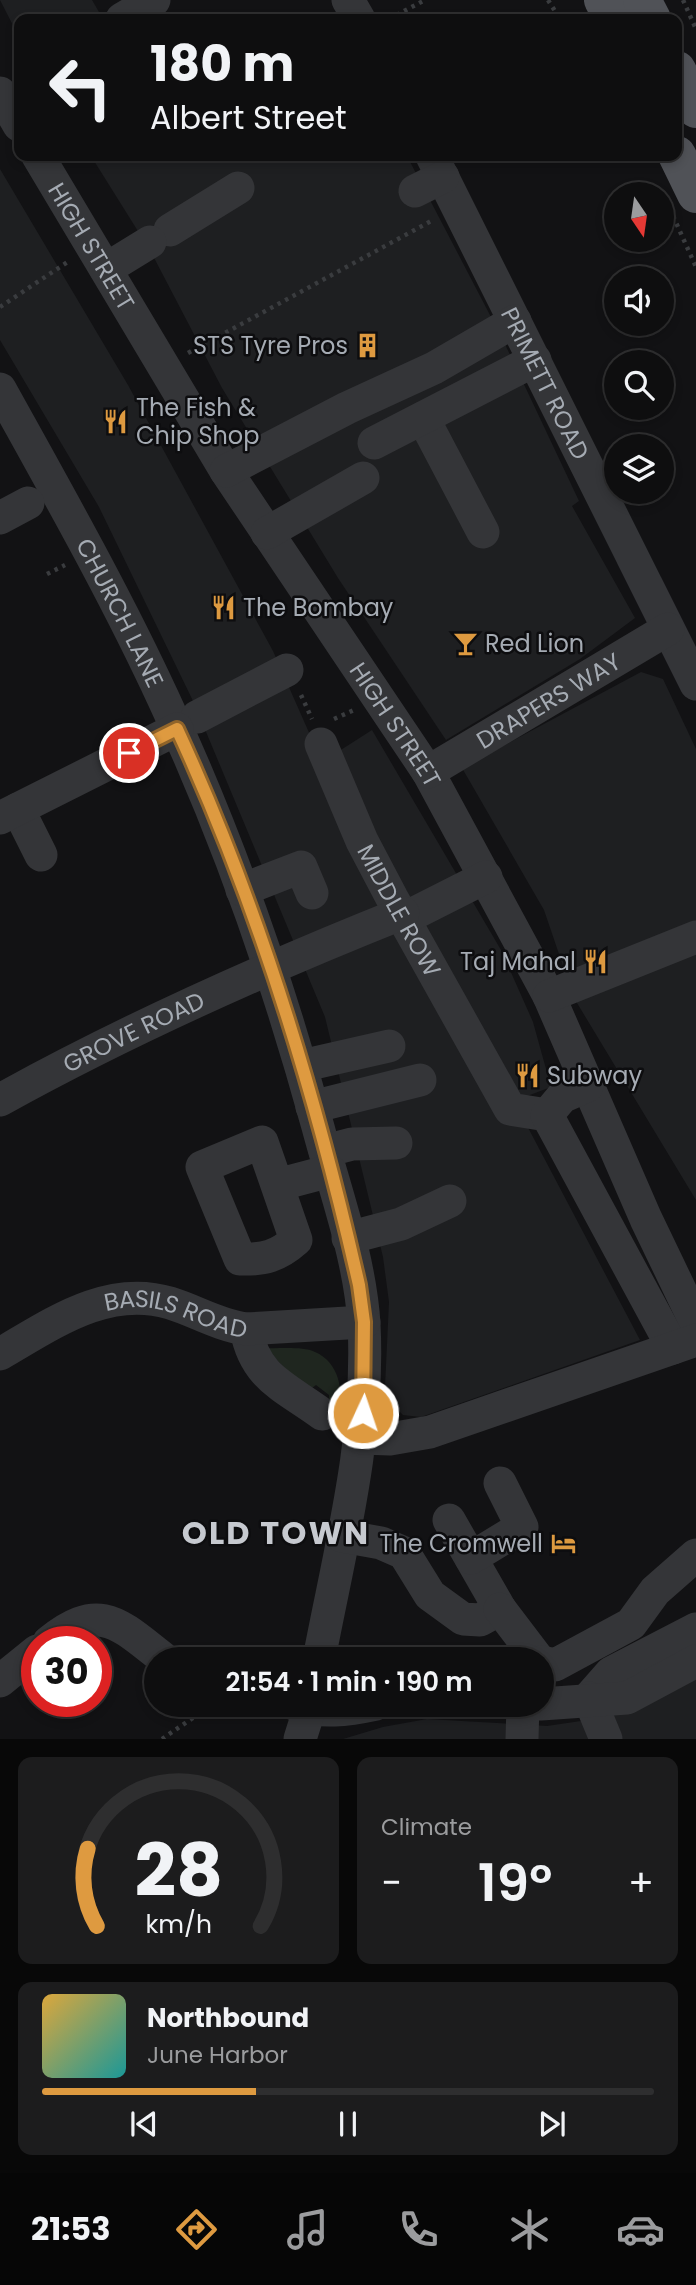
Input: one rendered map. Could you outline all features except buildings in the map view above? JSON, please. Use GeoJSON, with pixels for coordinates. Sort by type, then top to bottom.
{"type":"FeatureCollection","features":[{"type":"Feature","properties":{"kind":"main road"},"geometry":{"type":"LineString","coordinates":[[682,80],[696,109]]}},
{"type":"Feature","properties":{"kind":"main road"},"geometry":{"type":"LineString","coordinates":[[680,161],[696,194]]}},
{"type":"Feature","properties":{"kind":"street"},"geometry":{"type":"LineString","coordinates":[[130,14],[154,0]]}},
{"type":"Feature","properties":{"kind":"street"},"geometry":{"type":"LineString","coordinates":[[0,93],[14,117]]}},
{"type":"Feature","properties":{"kind":"street","name":"HIGH STREET"},"geometry":{"type":"LineString","coordinates":[[41,161],[226,471],[428,772],[549,996],[587,1086],[685,1272],[696,1323]]}},
{"type":"Feature","properties":{"kind":"street","name":"PRIMETT ROAD"},"geometry":{"type":"LineString","coordinates":[[430,175],[458,206],[535,360],[604,473]]}},
{"type":"Feature","properties":{"kind":"street"},"geometry":{"type":"LineString","coordinates":[[100,257],[160,236],[238,188]]}},
{"type":"Feature","properties":{"kind":"street"},"geometry":{"type":"LineString","coordinates":[[226,471],[347,408],[435,368],[515,321]]}},
{"type":"Feature","properties":{"kind":"street"},"geometry":{"type":"LineString","coordinates":[[374,443],[535,360]]}},
{"type":"Feature","properties":{"kind":"street","name":"CHURCH LANE"},"geometry":{"type":"LineString","coordinates":[[0,389],[187,723],[242,890],[272,969],[302,1066],[348,1238],[364,1322],[365,1387],[361,1438],[321,1647]]}},
{"type":"Feature","properties":{"kind":"street"},"geometry":{"type":"LineString","coordinates":[[423,418],[483,532]]}},
{"type":"Feature","properties":{"kind":"street"},"geometry":{"type":"LineString","coordinates":[[267,533],[363,478]]}},
{"type":"Feature","properties":{"kind":"street","name":"PRIMETT ROAD"},"geometry":{"type":"LineString","coordinates":[[617,504],[668,629],[696,684]]}},
{"type":"Feature","properties":{"kind":"street","name":"DRAPERS WAY"},"geometry":{"type":"LineString","coordinates":[[428,772],[668,629]]}},
{"type":"Feature","properties":{"kind":"street"},"geometry":{"type":"LineString","coordinates":[[41,855],[9,814],[287,670]]}},
{"type":"Feature","properties":{"kind":"street","name":"MIDDLE ROW"},"geometry":{"type":"LineString","coordinates":[[317,736],[362,841],[510,1109],[547,1115]]}},
{"type":"Feature","properties":{"kind":"street"},"geometry":{"type":"LineString","coordinates":[[242,890],[301,867],[312,893]]}},
{"type":"Feature","properties":{"kind":"street","name":"GROVE ROAD"},"geometry":{"type":"LineString","coordinates":[[0,1100],[151,1020],[272,969],[299,954],[404,916],[486,877]]}},
{"type":"Feature","properties":{"kind":"street"},"geometry":{"type":"LineString","coordinates":[[549,996],[692,939]]}},
{"type":"Feature","properties":{"kind":"street"},"geometry":{"type":"LineString","coordinates":[[302,1066],[389,1046]]}},
{"type":"Feature","properties":{"kind":"street"},"geometry":{"type":"LineString","coordinates":[[312,1107],[420,1080]]}},
{"type":"Feature","properties":{"kind":"street"},"geometry":{"type":"LineString","coordinates":[[361,1438],[390,1439],[430,1432],[685,1344],[547,1115],[562,1097],[587,1086]]}},
{"type":"Feature","properties":{"kind":"street"},"geometry":{"type":"LineString","coordinates":[[277,1185],[327,1161],[352,1144],[396,1143]]}},
{"type":"Feature","properties":{"kind":"street"},"geometry":{"type":"LineString","coordinates":[[348,1238],[401,1224],[450,1201]]}},
{"type":"Feature","properties":{"kind":"street","name":"BASILS ROAD"},"geometry":{"type":"LineString","coordinates":[[0,1353],[72,1313],[94,1304],[113,1301],[166,1302],[229,1326],[246,1329],[364,1322]]}},
{"type":"Feature","properties":{"kind":"street"},"geometry":{"type":"LineString","coordinates":[[246,1329],[251,1355],[260,1369],[322,1413]]}},
{"type":"Feature","properties":{"kind":"street"},"geometry":{"type":"LineString","coordinates":[[471,1558],[522,1527],[500,1483]]}},
{"type":"Feature","properties":{"kind":"street"},"geometry":{"type":"LineString","coordinates":[[449,1520],[500,1609],[528,1647]]}},
{"type":"Feature","properties":{"kind":"street"},"geometry":{"type":"LineString","coordinates":[[342,1536],[381,1543],[404,1553],[430,1595],[463,1619],[481,1620],[500,1609]]}},
{"type":"Feature","properties":{"kind":"street"},"geometry":{"type":"LineString","coordinates":[[554,1664],[631,1624],[655,1591],[696,1555]]}},
{"type":"Feature","properties":{"kind":"street"},"geometry":{"type":"LineString","coordinates":[[73,1626],[83,1619],[103,1619],[122,1626],[149,1647]]}},
{"type":"Feature","properties":{"kind":"street"},"geometry":{"type":"LineString","coordinates":[[589,1698],[611,1673],[696,1629]]}},
{"type":"Feature","properties":{"kind":"street"},"geometry":{"type":"LineString","coordinates":[[554,1702],[589,1698],[627,1698],[696,1661]]}},
{"type":"Feature","properties":{"kind":"street"},"geometry":{"type":"LineString","coordinates":[[0,1681],[21,1664]]}},
{"type":"Feature","properties":{"kind":"street"},"geometry":{"type":"LineString","coordinates":[[589,1698],[606,1739]]}},
{"type":"Feature","properties":{"kind":"street"},"geometry":{"type":"LineString","coordinates":[[522,1739],[523,1717]]}},
{"type":"Feature","properties":{"kind":"path"},"geometry":{"type":"LineString","coordinates":[[398,14],[425,0]]}},
{"type":"Feature","properties":{"kind":"path"},"geometry":{"type":"LineString","coordinates":[[683,0],[696,29]]}},
{"type":"Feature","properties":{"kind":"path"},"geometry":{"type":"LineString","coordinates":[[163,366],[458,206]]}},
{"type":"Feature","properties":{"kind":"path"},"geometry":{"type":"LineString","coordinates":[[0,307],[100,257]]}},
{"type":"Feature","properties":{"kind":"path"},"geometry":{"type":"LineString","coordinates":[[287,670],[302,697],[317,736],[379,699]]}},
{"type":"Feature","properties":{"kind":"path"},"geometry":{"type":"LineString","coordinates":[[162,1739],[194,1717]]}},
{"type":"Feature","properties":{"kind":"shaded area"},"geometry":{"type":"Polygon","coordinates":[[[0,0],[92,0],[100,14],[14,14],[14,27],[0,0]]]}},
{"type":"Feature","properties":{"kind":"shaded area"},"geometry":{"type":"Polygon","coordinates":[[[94,161],[410,161],[503,340],[579,501],[572,506],[635,618],[580,659],[446,740],[338,578],[222,388],[151,252],[94,161]]]}},
{"type":"Feature","properties":{"kind":"shaded area"},"geometry":{"type":"Polygon","coordinates":[[[0,169],[128,385],[273,651],[322,762],[372,730],[501,950],[533,1022],[551,1087],[514,1101],[640,1340],[421,1417],[403,1415],[387,1399],[385,1387],[389,1302],[383,1257],[325,1017],[194,703],[99,507],[0,340],[0,169]]]}},
{"type":"Feature","properties":{"kind":"shaded area"},"geometry":{"type":"Polygon","coordinates":[[[641,672],[663,679],[696,749],[696,1200],[574,998],[544,910],[462,768],[641,672]]]}},
{"type":"Feature","properties":{"kind":"shaded area"},"geometry":{"type":"Polygon","coordinates":[[[265,1348],[304,1349],[315,1352],[330,1363],[340,1387],[337,1414],[329,1402],[329,1395],[316,1385],[308,1391],[265,1348]]]}},
{"type":"Feature","properties":{"kind":"shaded area"},"geometry":{"type":"Polygon","coordinates":[[[696,1679],[696,1739],[343,1739],[383,1727],[427,1719],[547,1726],[608,1717],[696,1679]]]}},
{"type":"Feature","properties":{"kind":"place","name":"STS Tyre Pros"},"geometry":{"type":"Point","coordinates":[368,345]}},
{"type":"Feature","properties":{"kind":"place","name":"The Fish & Chip Shop"},"geometry":{"type":"Point","coordinates":[116,421]}},
{"type":"Feature","properties":{"kind":"place","name":"The Bombay"},"geometry":{"type":"Point","coordinates":[223,607]}},
{"type":"Feature","properties":{"kind":"place","name":"Red Lion"},"geometry":{"type":"Point","coordinates":[465,643]}},
{"type":"Feature","properties":{"kind":"place","name":"Taj Mahal"},"geometry":{"type":"Point","coordinates":[596,961]}},
{"type":"Feature","properties":{"kind":"place","name":"Subway"},"geometry":{"type":"Point","coordinates":[527,1075]}},
{"type":"Feature","properties":{"kind":"place","name":"The Cromwell"},"geometry":{"type":"Point","coordinates":[563,1543]}},
{"type":"Feature","properties":{"kind":"district","name":"OLD TOWN"},"geometry":{"type":"Point","coordinates":[276,1532]}},
{"type":"Feature","properties":{"kind":"route"},"geometry":{"type":"LineString","coordinates":[[129,753],[177,729],[272,969],[302,1066],[359,1285],[364,1322],[363,1413]]}}]}
